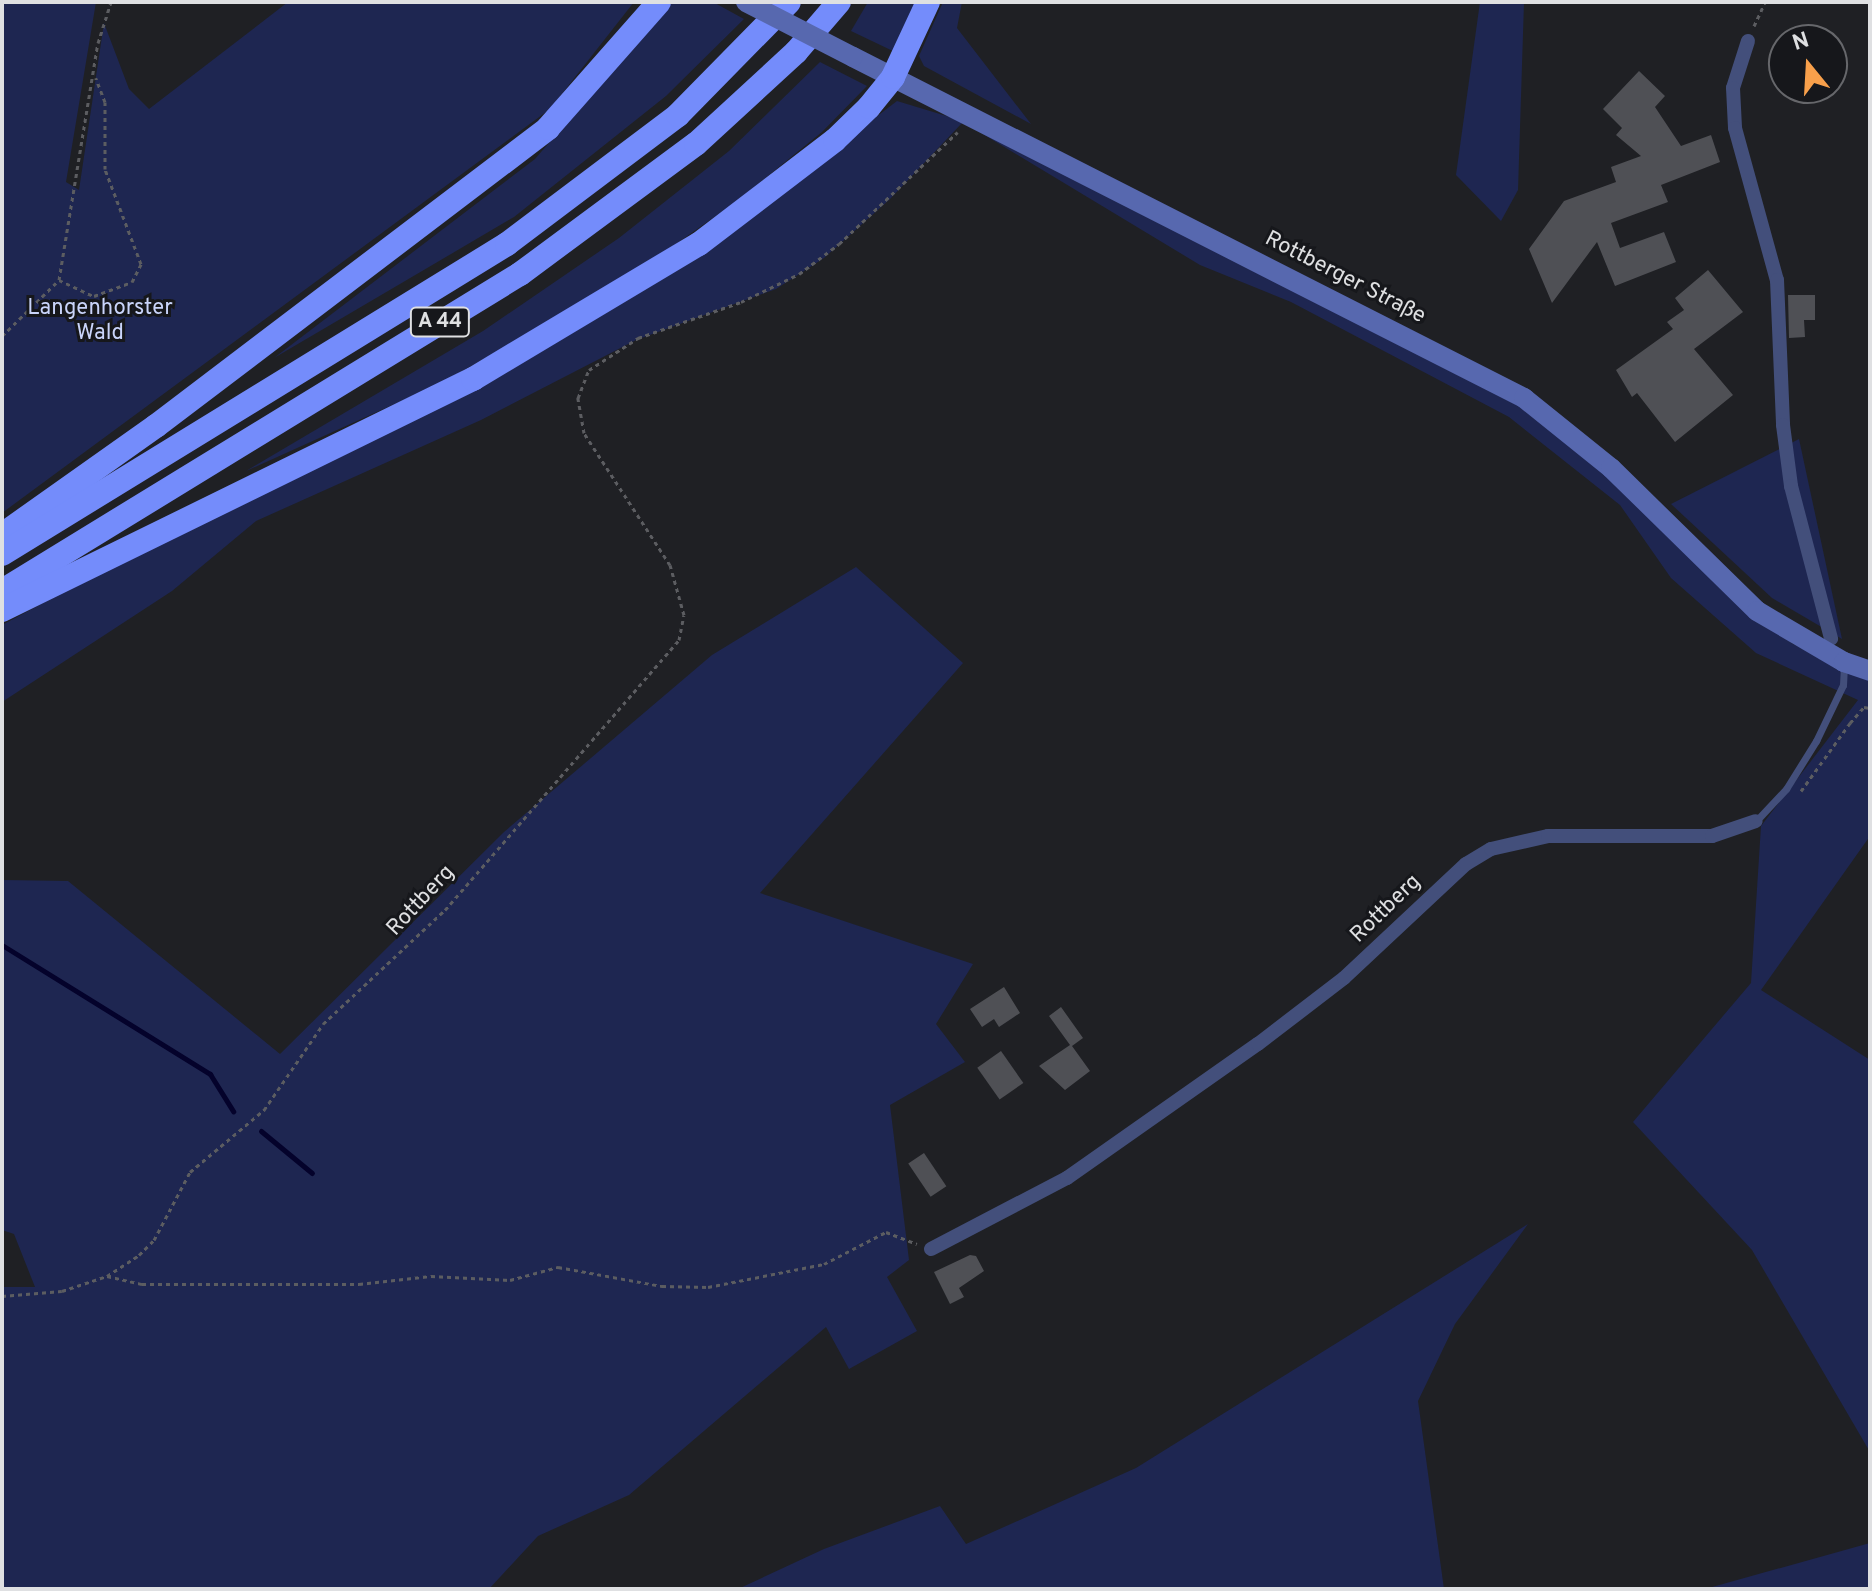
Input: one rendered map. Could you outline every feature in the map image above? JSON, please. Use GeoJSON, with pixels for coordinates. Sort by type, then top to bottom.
{"type":"FeatureCollection","features":[{"type":"Feature","properties":{"kind":"highway"},"geometry":{"type":"LineString","coordinates":[[2,535],[156,426],[548,128],[659,2]]}},
{"type":"Feature","properties":{"kind":"highway","name":"A 44"},"geometry":{"type":"LineString","coordinates":[[2,554],[507,244],[678,115],[789,2]]}},
{"type":"Feature","properties":{"kind":"highway","name":"A 44"},"geometry":{"type":"LineString","coordinates":[[2,591],[520,274],[706,135],[796,52],[839,2]]}},
{"type":"Feature","properties":{"kind":"highway"},"geometry":{"type":"LineString","coordinates":[[2,610],[473,379],[636,285],[759,202],[824,149],[893,77],[928,2]]}},
{"type":"Feature","properties":{"kind":"main road","name":"Rottberger Straße"},"geometry":{"type":"LineString","coordinates":[[746,2],[1524,398],[1611,468],[1757,611],[1844,662],[1870,671]]}},
{"type":"Feature","properties":{"kind":"street"},"geometry":{"type":"LineString","coordinates":[[1748,41],[1733,88],[1735,128],[1777,280],[1783,425],[1791,486],[1831,639]]}},
{"type":"Feature","properties":{"kind":"street","name":"Rottberg"},"geometry":{"type":"LineString","coordinates":[[931,1249],[1067,1178],[1270,1035],[1344,978],[1466,864],[1491,849],[1548,836],[1712,836],[1756,821]]}},
{"type":"Feature","properties":{"kind":"lane"},"geometry":{"type":"LineString","coordinates":[[1831,639],[1844,662]]}},
{"type":"Feature","properties":{"kind":"lane","name":"Rottberg"},"geometry":{"type":"LineString","coordinates":[[1756,821],[1786,789],[1816,741],[1843,685],[1844,662]]}},
{"type":"Feature","properties":{"kind":"path"},"geometry":{"type":"LineString","coordinates":[[2,336],[59,280],[96,78],[98,43],[111,2]]}},
{"type":"Feature","properties":{"kind":"path"},"geometry":{"type":"LineString","coordinates":[[1748,41],[1765,2]]}},
{"type":"Feature","properties":{"kind":"path"},"geometry":{"type":"LineString","coordinates":[[59,280],[94,296],[132,282],[141,264],[105,169],[105,102],[96,78]]}},
{"type":"Feature","properties":{"kind":"path","name":"Rottberg"},"geometry":{"type":"LineString","coordinates":[[2,1296],[62,1291],[107,1276],[154,1240],[190,1172],[264,1110],[323,1024],[445,910],[679,640],[684,615],[670,565],[584,433],[580,386],[601,357],[799,274],[955,137],[964,111]]}},
{"type":"Feature","properties":{"kind":"path"},"geometry":{"type":"LineString","coordinates":[[1796,797],[1850,723],[1864,707],[1870,708]]}},
{"type":"Feature","properties":{"kind":"path"},"geometry":{"type":"LineString","coordinates":[[107,1276],[132,1283],[190,1285],[359,1284],[431,1276],[490,1282],[558,1267],[662,1286],[708,1287],[824,1264],[886,1232],[931,1249]]}},
{"type":"Feature","properties":{"kind":"green space","name":"Langenhorster Wald"},"geometry":{"type":"Polygon","coordinates":[[[2,2],[96,2],[66,182],[79,190],[104,23],[129,89],[149,109],[288,2],[634,2],[550,109],[2,513],[2,2]]]}},
{"type":"Feature","properties":{"kind":"green space"},"geometry":{"type":"Polygon","coordinates":[[[671,2],[713,2],[744,19],[666,96],[514,217],[274,358],[535,159],[671,2]]]}},
{"type":"Feature","properties":{"kind":"green space"},"geometry":{"type":"Polygon","coordinates":[[[868,2],[918,2],[895,52],[851,31],[868,2]]]}},
{"type":"Feature","properties":{"kind":"green space"},"geometry":{"type":"Polygon","coordinates":[[[943,2],[962,2],[957,28],[1031,124],[924,66],[919,56],[943,2]]]}},
{"type":"Feature","properties":{"kind":"green space"},"geometry":{"type":"Polygon","coordinates":[[[1480,2],[1524,2],[1518,190],[1501,221],[1456,175],[1480,2]]]}},
{"type":"Feature","properties":{"kind":"green space"},"geometry":{"type":"Polygon","coordinates":[[[820,62],[867,86],[822,132],[737,201],[629,277],[441,383],[246,471],[483,331],[619,238],[729,151],[820,62]]]}},
{"type":"Feature","properties":{"kind":"green space"},"geometry":{"type":"Polygon","coordinates":[[[897,101],[963,121],[1521,407],[1572,443],[1743,608],[1793,644],[1870,681],[1870,836],[1761,990],[1870,1060],[1870,1452],[1752,1250],[1633,1122],[1751,983],[1761,826],[1858,700],[1756,653],[1671,578],[1620,505],[1509,417],[1291,302],[1200,265],[963,122],[890,199],[824,258],[776,289],[636,340],[481,420],[256,521],[172,591],[2,702],[2,625],[702,250],[897,101]]]}},
{"type":"Feature","properties":{"kind":"green space"},"geometry":{"type":"Polygon","coordinates":[[[1799,439],[1842,639],[1772,598],[1671,504],[1799,439]]]}},
{"type":"Feature","properties":{"kind":"green space"},"geometry":{"type":"Polygon","coordinates":[[[856,567],[963,663],[760,893],[973,964],[936,1024],[965,1062],[890,1105],[909,1260],[887,1277],[917,1331],[849,1369],[826,1327],[629,1495],[538,1536],[489,1589],[2,1589],[2,1287],[35,1287],[14,1234],[2,1230],[2,880],[68,881],[280,1054],[504,832],[712,655],[856,567]]]}},
{"type":"Feature","properties":{"kind":"green space"},"geometry":{"type":"Polygon","coordinates":[[[1528,1224],[1455,1324],[1418,1401],[1444,1589],[738,1589],[824,1549],[940,1506],[966,1544],[1136,1468],[1528,1224]]]}},
{"type":"Feature","properties":{"kind":"green space"},"geometry":{"type":"Polygon","coordinates":[[[1870,1543],[1870,1589],[1705,1589],[1870,1543]]]}},
{"type":"Feature","properties":{"kind":"building"},"geometry":{"type":"Polygon","coordinates":[[[1639,71],[1665,96],[1655,107],[1681,146],[1711,135],[1720,162],[1661,185],[1668,202],[1611,223],[1620,248],[1664,232],[1676,262],[1615,286],[1597,242],[1552,303],[1529,249],[1564,201],[1616,182],[1611,167],[1641,156],[1616,135],[1622,128],[1603,109],[1639,71]]]}},
{"type":"Feature","properties":{"kind":"building"},"geometry":{"type":"Polygon","coordinates":[[[1708,270],[1743,312],[1694,349],[1733,395],[1675,442],[1637,393],[1632,397],[1616,370],[1673,329],[1667,322],[1684,310],[1675,298],[1708,270]]]}},
{"type":"Feature","properties":{"kind":"building"},"geometry":{"type":"Polygon","coordinates":[[[1788,295],[1815,295],[1815,320],[1804,320],[1805,337],[1789,338],[1788,295]]]}},
{"type":"Feature","properties":{"kind":"building"},"geometry":{"type":"Polygon","coordinates":[[[1004,987],[1020,1013],[999,1027],[994,1019],[982,1027],[970,1009],[1004,987]]]}},
{"type":"Feature","properties":{"kind":"building"},"geometry":{"type":"Polygon","coordinates":[[[1061,1007],[1083,1038],[1072,1046],[1090,1071],[1065,1090],[1039,1066],[1070,1045],[1049,1016],[1061,1007]]]}},
{"type":"Feature","properties":{"kind":"building"},"geometry":{"type":"Polygon","coordinates":[[[1001,1051],[1023,1083],[1000,1100],[977,1068],[1001,1051]]]}},
{"type":"Feature","properties":{"kind":"building"},"geometry":{"type":"Polygon","coordinates":[[[924,1153],[946,1186],[931,1197],[908,1164],[924,1153]]]}},
{"type":"Feature","properties":{"kind":"building"},"geometry":{"type":"Polygon","coordinates":[[[970,1255],[976,1256],[984,1271],[959,1288],[964,1297],[950,1304],[934,1272],[970,1255]]]}},
{"type":"Feature","properties":{"kind":"waterway"},"geometry":{"type":"LineString","coordinates":[[2,945],[210,1074],[233,1111]]}},
{"type":"Feature","properties":{"kind":"waterway"},"geometry":{"type":"LineString","coordinates":[[261,1131],[312,1173]]}}]}
